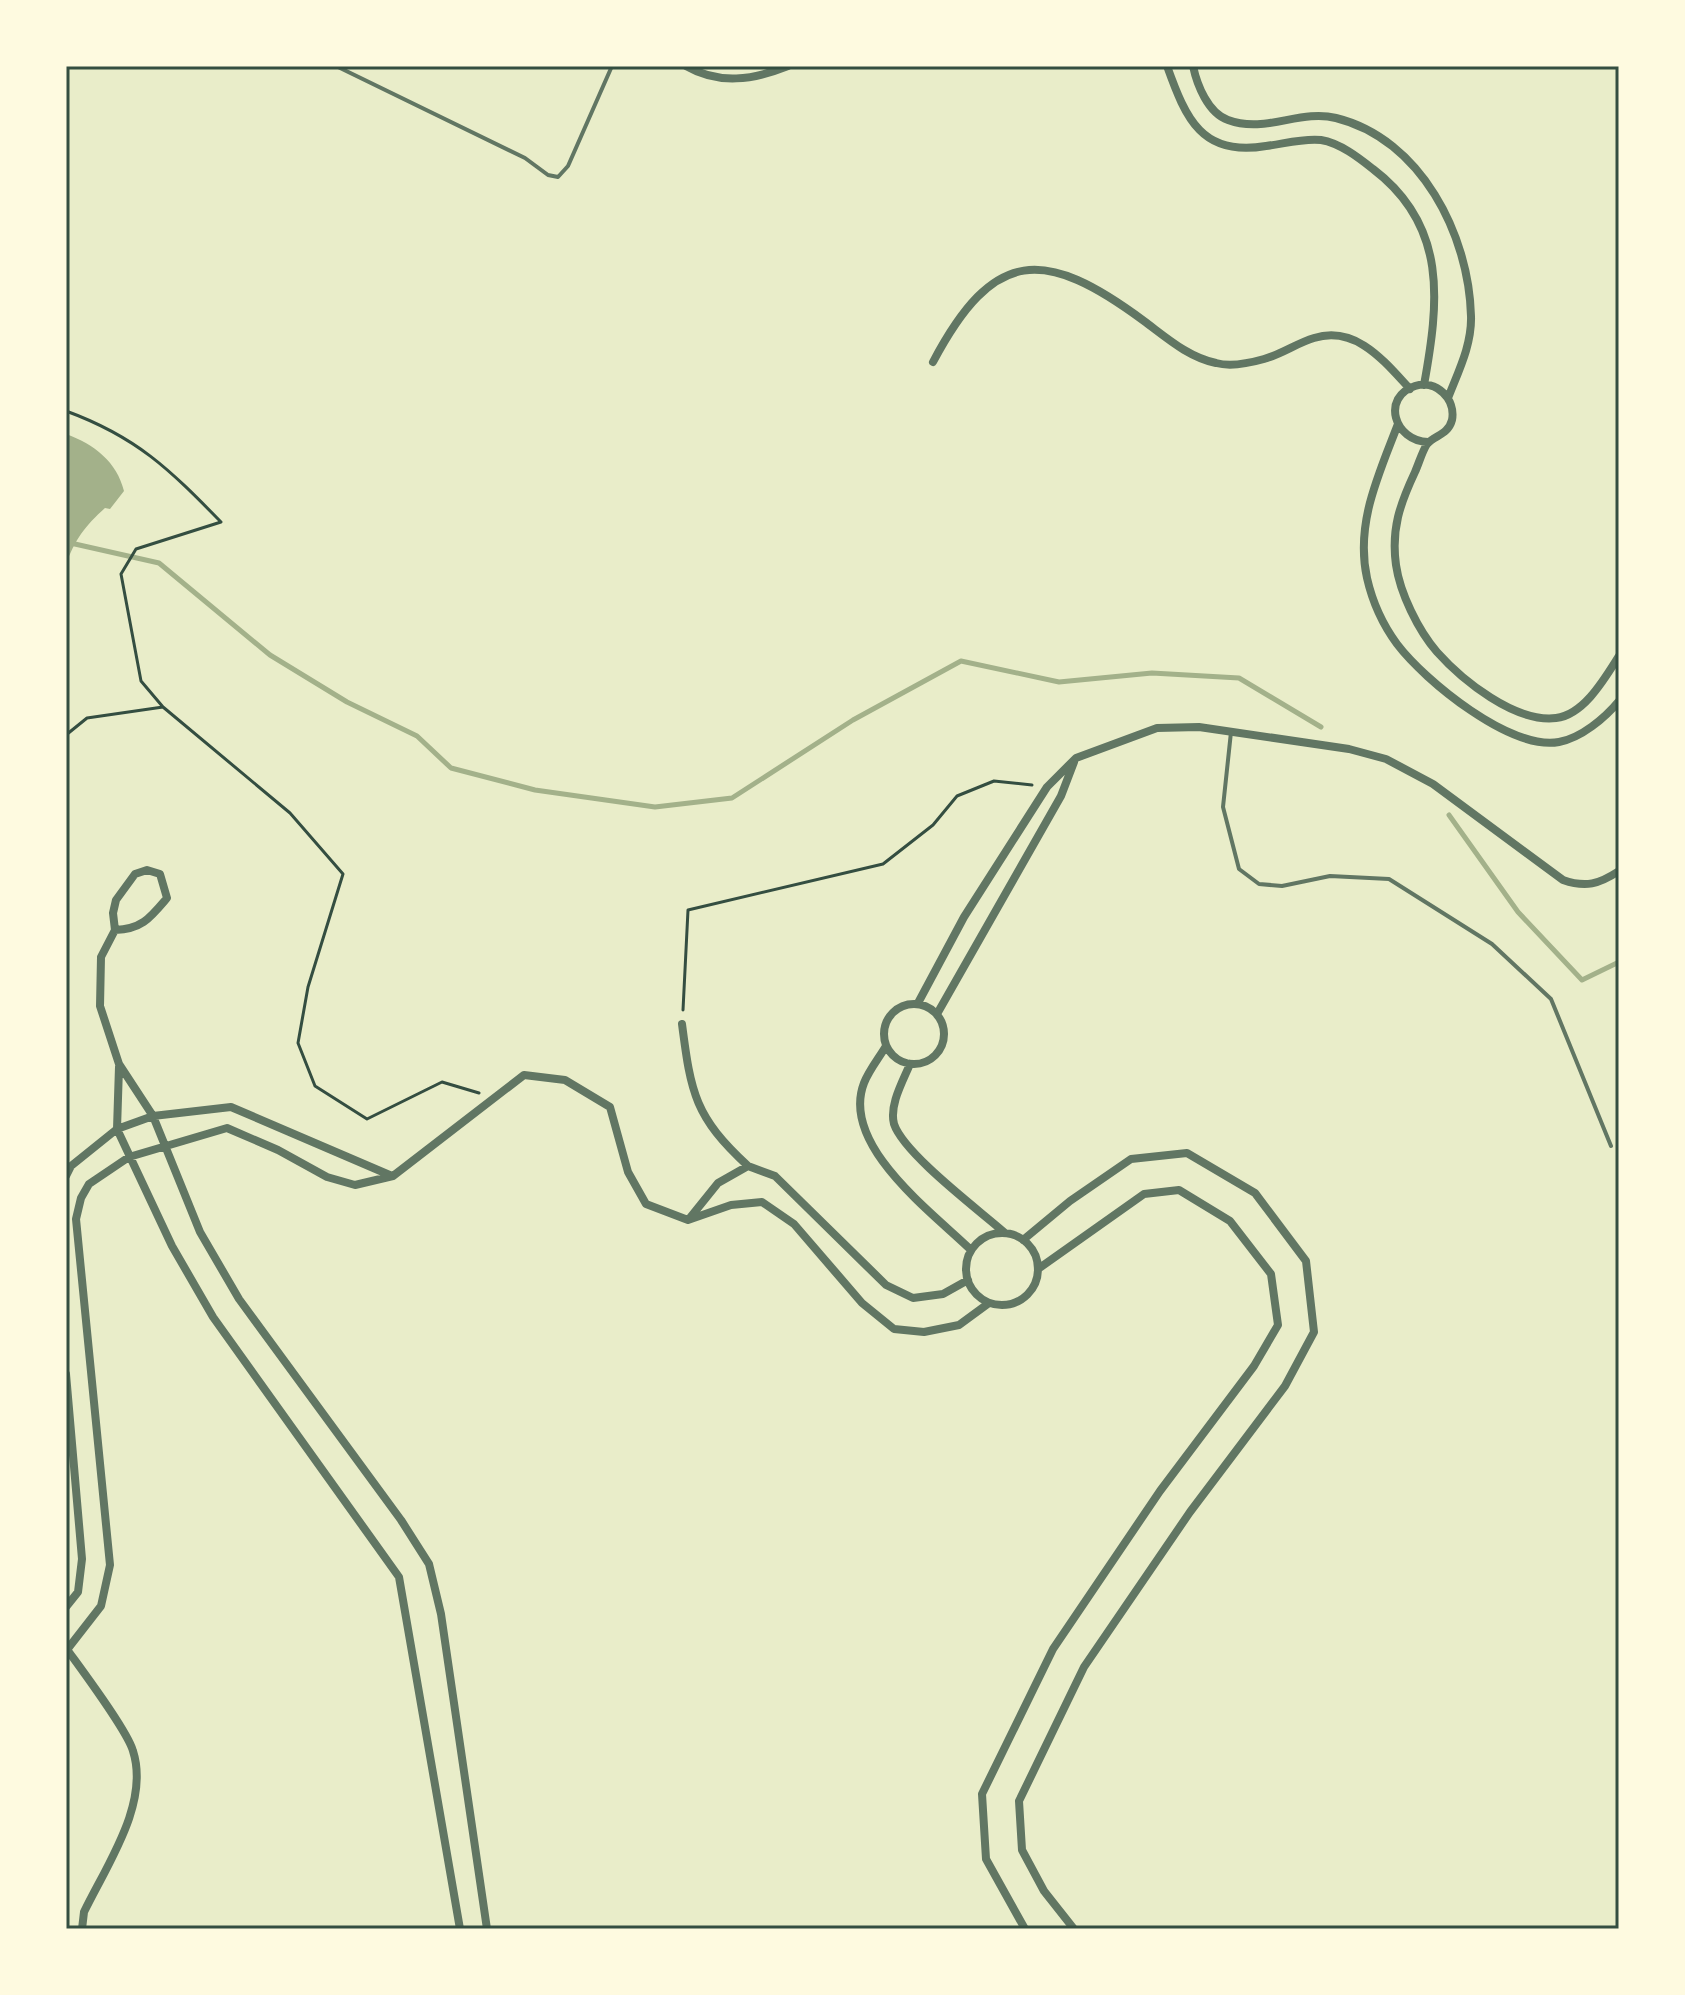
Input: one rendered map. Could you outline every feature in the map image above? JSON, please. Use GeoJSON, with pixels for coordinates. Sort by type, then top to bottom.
{"type":"FeatureCollection","features":[{"type":"Feature","properties":{"kind":"street"},"geometry":{"type":"LineString","coordinates":[[686,66],[730,80],[788,66]]}},
{"type":"Feature","properties":{"kind":"street"},"geometry":{"type":"LineString","coordinates":[[1167,66],[1181,105],[1204,136],[1221,145],[1244,150],[1321,140],[1363,161],[1404,197],[1425,234],[1435,268],[1434,328],[1424,385]]}},
{"type":"Feature","properties":{"kind":"street"},"geometry":{"type":"LineString","coordinates":[[1193,66],[1201,90],[1213,110],[1224,119],[1253,126],[1319,115],[1346,121],[1382,141],[1424,176],[1451,220],[1468,288],[1471,318],[1467,349],[1448,398]]}},
{"type":"Feature","properties":{"kind":"street"},"geometry":{"type":"LineString","coordinates":[[933,362],[954,322],[990,286],[1017,272],[1044,268],[1077,277],[1193,356],[1220,364],[1252,363],[1288,352],[1312,339],[1342,335],[1364,344],[1410,389]]}},
{"type":"Feature","properties":{"kind":"street"},"geometry":{"type":"LineString","coordinates":[[1619,656],[1599,686],[1574,710],[1558,719],[1523,714],[1498,700],[1436,651],[1412,610],[1396,569],[1393,537],[1397,511],[1428,442],[1445,433],[1453,416],[1448,398],[1442,391],[1424,385],[1410,389],[1396,406],[1398,424],[1368,505],[1364,535],[1367,578],[1382,620],[1402,650],[1435,682],[1506,731],[1544,743],[1580,735],[1619,701]]}},
{"type":"Feature","properties":{"kind":"street"},"geometry":{"type":"LineString","coordinates":[[1398,424],[1410,438],[1428,442]]}},
{"type":"Feature","properties":{"kind":"street"},"geometry":{"type":"LineString","coordinates":[[918,1003],[964,917],[1047,787],[1076,758],[1157,728],[1231,732],[1349,749],[1386,759],[1433,784],[1563,880],[1589,885],[1602,882],[1619,871]]}},
{"type":"Feature","properties":{"kind":"street"},"geometry":{"type":"LineString","coordinates":[[937,1014],[1061,796],[1076,758]]}},
{"type":"Feature","properties":{"kind":"street"},"geometry":{"type":"LineString","coordinates":[[115,930],[135,929],[148,922],[167,898],[160,874],[147,870],[135,874],[116,900],[113,913],[115,930],[101,957],[100,1006],[119,1064],[153,1116],[167,1144],[200,1232],[239,1299],[401,1520],[429,1564],[441,1614],[487,1929]]}},
{"type":"Feature","properties":{"kind":"street"},"geometry":{"type":"LineString","coordinates":[[918,1003],[937,1014],[945,1033],[939,1053],[931,1060],[910,1064],[900,1061],[886,1046],[883,1036],[889,1016],[907,1004],[918,1003]]}},
{"type":"Feature","properties":{"kind":"street"},"geometry":{"type":"LineString","coordinates":[[682,1024],[690,1090],[715,1135],[748,1166],[775,1176],[886,1285],[913,1298],[943,1294],[968,1280]]}},
{"type":"Feature","properties":{"kind":"street"},"geometry":{"type":"LineString","coordinates":[[886,1046],[863,1085],[861,1125],[883,1164],[971,1250]]}},
{"type":"Feature","properties":{"kind":"street"},"geometry":{"type":"LineString","coordinates":[[119,1064],[117,1129],[172,1246],[213,1317],[399,1577],[410,1620],[460,1929]]}},
{"type":"Feature","properties":{"kind":"street"},"geometry":{"type":"LineString","coordinates":[[910,1064],[896,1095],[894,1122],[907,1146],[1005,1233],[1031,1247],[1038,1269],[1037,1280],[1024,1299],[1002,1305],[989,1303],[973,1290],[968,1280],[967,1260],[980,1240],[1005,1233]]}},
{"type":"Feature","properties":{"kind":"street"},"geometry":{"type":"LineString","coordinates":[[82,1929],[84,1912],[133,1807],[138,1776],[133,1749],[67,1649],[101,1606],[110,1565],[76,1219],[81,1198],[89,1184],[129,1157],[227,1128],[278,1150],[327,1177],[355,1185],[393,1176],[524,1075],[565,1080],[610,1107],[628,1172],[646,1204],[688,1220],[731,1205],[762,1202],[794,1224],[862,1303],[894,1329],[924,1332],[959,1325],[989,1303]]}},
{"type":"Feature","properties":{"kind":"street"},"geometry":{"type":"LineString","coordinates":[[66,1176],[71,1166],[117,1129],[153,1116],[231,1107],[393,1176]]}},
{"type":"Feature","properties":{"kind":"street"},"geometry":{"type":"LineString","coordinates":[[1023,1240],[1070,1201],[1131,1159],[1187,1153],[1255,1193],[1306,1261],[1314,1332],[1285,1386],[1190,1512],[1084,1667],[1019,1801],[1022,1850],[1044,1891],[1074,1929]]}},
{"type":"Feature","properties":{"kind":"street"},"geometry":{"type":"LineString","coordinates":[[688,1220],[718,1183],[748,1166]]}},
{"type":"Feature","properties":{"kind":"street"},"geometry":{"type":"LineString","coordinates":[[1025,1929],[986,1859],[982,1794],[1053,1649],[1160,1491],[1254,1366],[1278,1325],[1271,1274],[1230,1221],[1179,1190],[1144,1194],[1038,1269]]}},
{"type":"Feature","properties":{"kind":"street"},"geometry":{"type":"LineString","coordinates":[[66,1374],[82,1559],[78,1592],[66,1607]]}},
{"type":"Feature","properties":{"kind":"lane"},"geometry":{"type":"LineString","coordinates":[[336,66],[525,158],[548,175],[558,177],[568,166],[612,66]]}},
{"type":"Feature","properties":{"kind":"lane"},"geometry":{"type":"LineString","coordinates":[[1231,732],[1223,807],[1239,869],[1259,884],[1271,885],[1330,876],[1389,879],[1492,944],[1551,999],[1611,1146]]}},
{"type":"Feature","properties":{"kind":"path"},"geometry":{"type":"LineString","coordinates":[[66,411],[109,426],[161,461],[221,522],[136,549],[121,574],[141,681],[163,707],[290,813],[343,874],[308,987],[298,1043],[315,1086],[367,1119],[442,1082],[495,1097]]}},
{"type":"Feature","properties":{"kind":"path"},"geometry":{"type":"LineString","coordinates":[[66,735],[87,718],[163,707]]}},
{"type":"Feature","properties":{"kind":"path"},"geometry":{"type":"LineString","coordinates":[[682,1024],[688,910],[883,864],[933,825],[957,796],[994,781],[1047,787]]}},
{"type":"Feature","properties":{"kind":"shaded area"},"geometry":{"type":"Polygon","coordinates":[[[66,434],[103,455],[116,471],[124,491],[110,509],[105,508],[86,527],[66,565],[66,434]]]}},
{"type":"Feature","properties":{"kind":"waterway"},"geometry":{"type":"LineString","coordinates":[[66,542],[159,563],[270,655],[347,702],[417,736],[451,768],[535,790],[655,807],[732,798],[853,720],[961,661],[1059,682],[1152,673],[1239,678],[1321,727]]}},
{"type":"Feature","properties":{"kind":"waterway"},"geometry":{"type":"LineString","coordinates":[[1449,815],[1518,912],[1582,980],[1619,962]]}}]}
